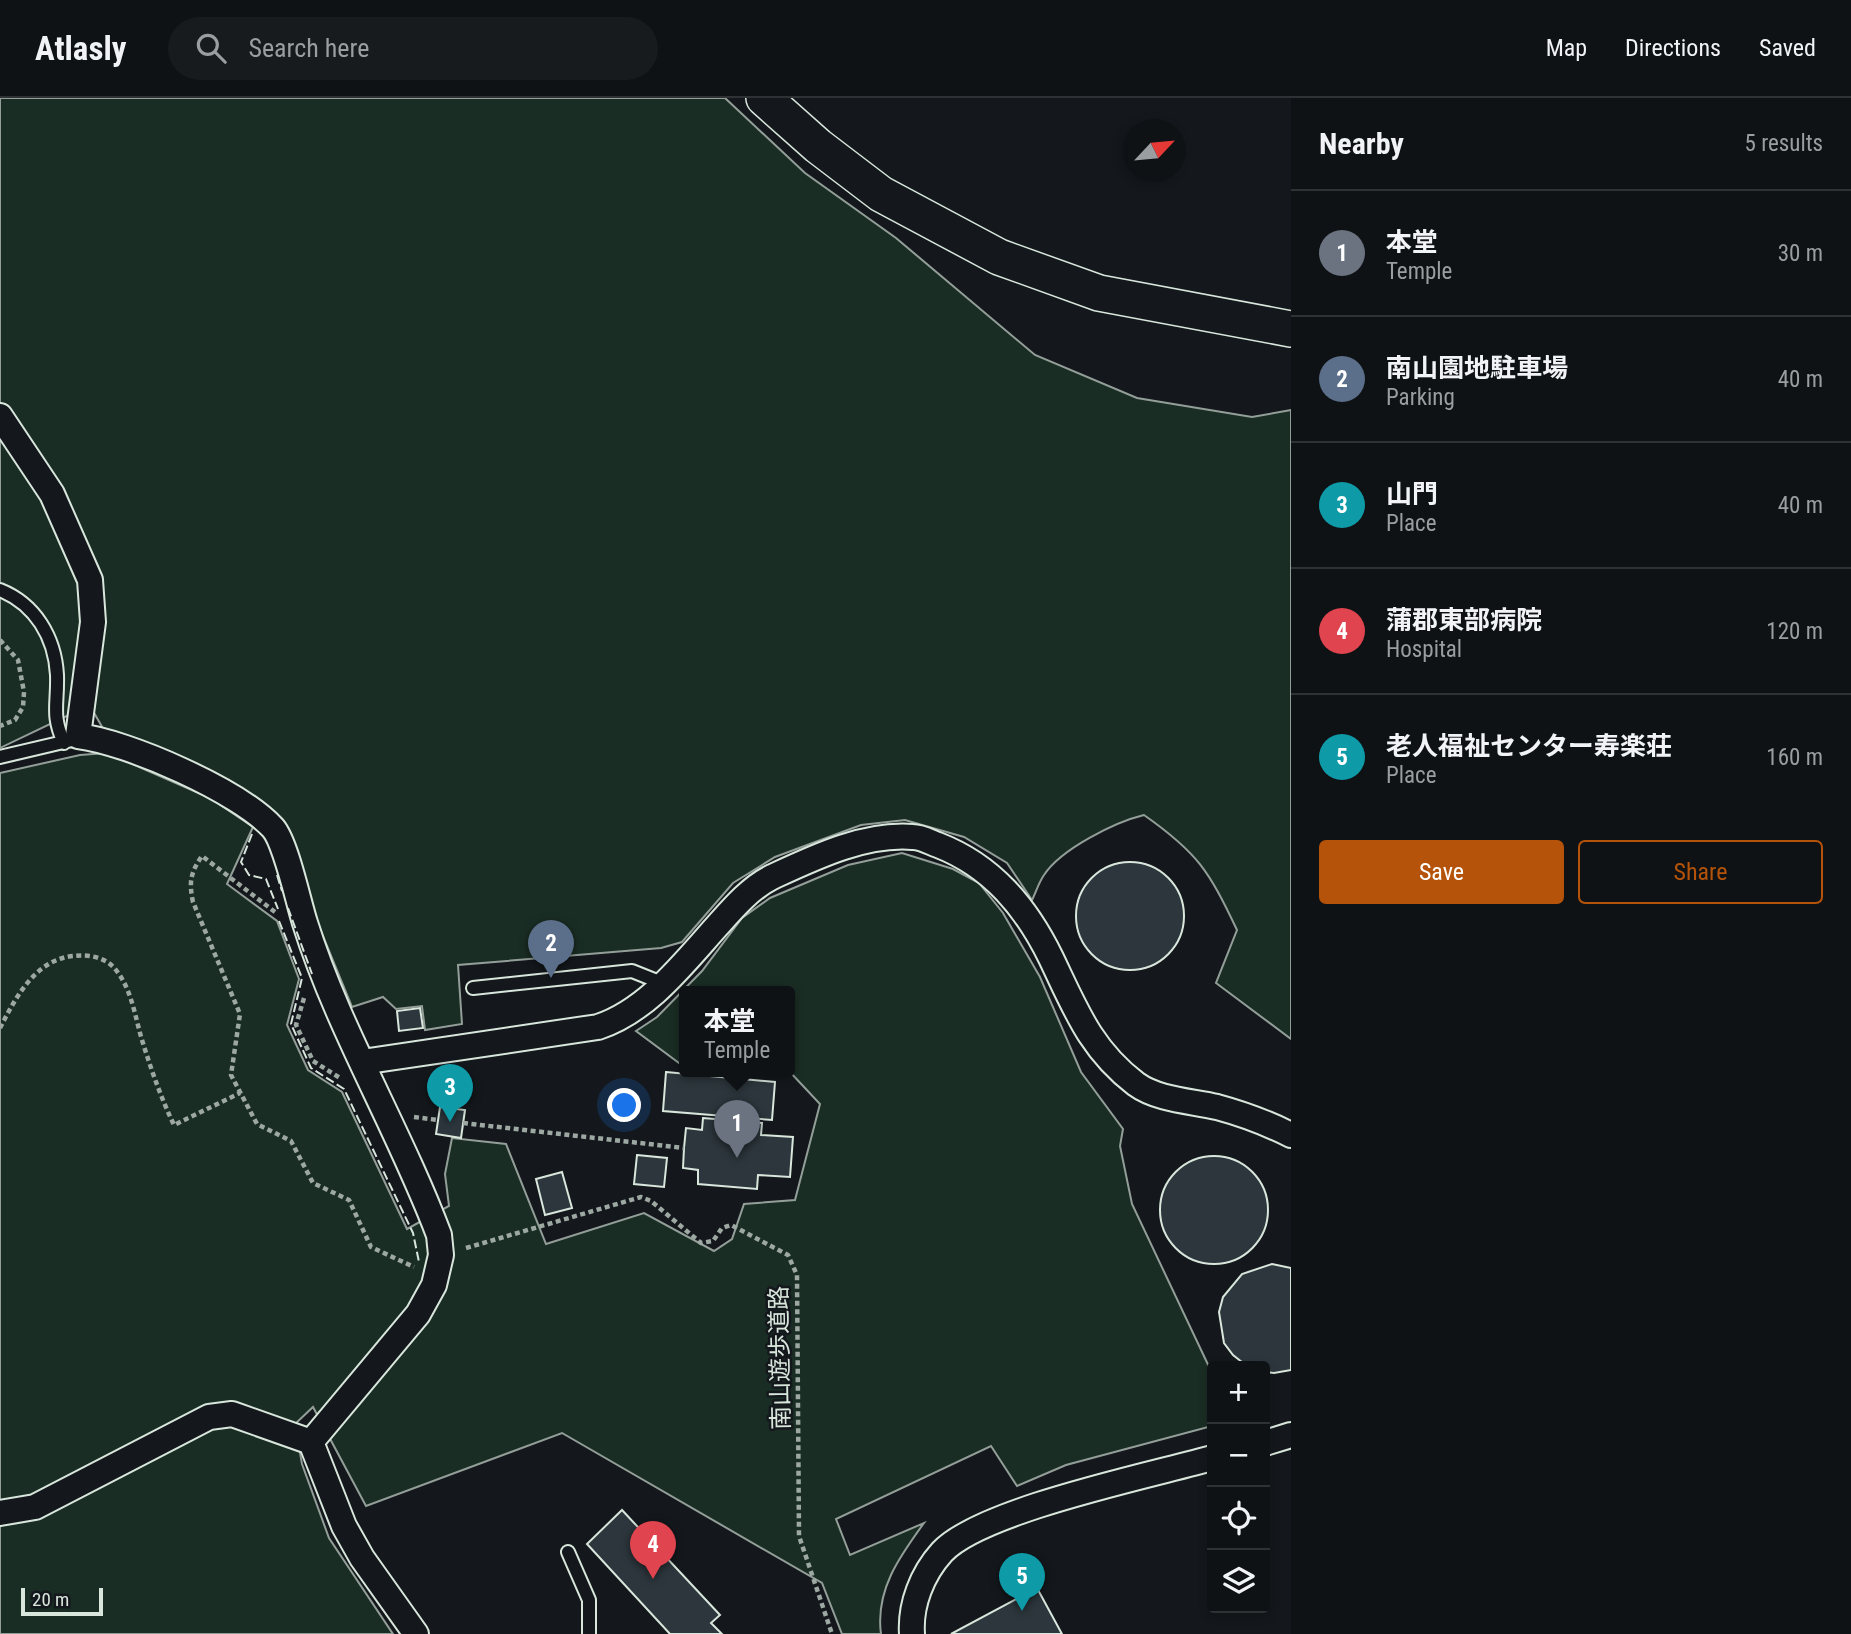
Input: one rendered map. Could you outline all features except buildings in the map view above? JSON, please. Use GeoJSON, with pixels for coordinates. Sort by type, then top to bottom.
{"type":"FeatureCollection","features":[{"type":"Feature","properties":{"kind":"street"},"geometry":{"type":"LineString","coordinates":[[764,98],[818,146],[881,194],[999,257],[1099,293],[1291,329]]}},
{"type":"Feature","properties":{"kind":"street"},"geometry":{"type":"LineString","coordinates":[[0,416],[52,494],[90,580],[93,622],[71,740],[100,739],[170,766],[247,808],[274,829],[282,846],[307,928],[362,1062],[431,1214],[442,1255],[434,1285],[418,1314],[311,1442]]}},
{"type":"Feature","properties":{"kind":"street"},"geometry":{"type":"LineString","coordinates":[[362,1062],[598,1027],[621,1020],[662,983],[741,898],[770,878],[857,842],[915,837],[955,852],[993,875],[1026,915],[1093,1042],[1138,1086],[1158,1095],[1264,1121],[1291,1135]]}},
{"type":"Feature","properties":{"kind":"street"},"geometry":{"type":"LineString","coordinates":[[0,1513],[35,1507],[209,1417],[232,1414],[311,1442],[344,1526],[362,1558],[416,1634]]}},
{"type":"Feature","properties":{"kind":"street"},"geometry":{"type":"LineString","coordinates":[[1270,1441],[1291,1435]]}},
{"type":"Feature","properties":{"kind":"street"},"geometry":{"type":"LineString","coordinates":[[912,1634],[911,1615],[923,1580],[943,1550],[981,1527],[1016,1513],[1207,1459]]}},
{"type":"Feature","properties":{"kind":"lane"},"geometry":{"type":"LineString","coordinates":[[0,590],[21,600],[32,611],[49,642],[57,673],[54,721],[71,740],[0,757]]}},
{"type":"Feature","properties":{"kind":"lane"},"geometry":{"type":"LineString","coordinates":[[473,988],[632,971],[662,983]]}},
{"type":"Feature","properties":{"kind":"lane"},"geometry":{"type":"LineString","coordinates":[[568,1552],[589,1600],[589,1634]]}},
{"type":"Feature","properties":{"kind":"path"},"geometry":{"type":"LineString","coordinates":[[0,640],[18,660],[24,692],[23,707],[15,719],[0,726]]}},
{"type":"Feature","properties":{"kind":"path"},"geometry":{"type":"LineString","coordinates":[[276,913],[202,856],[192,869],[189,884],[192,902],[240,1014],[231,1075],[257,1124],[291,1141],[313,1182],[349,1200],[371,1247],[413,1266]]}},
{"type":"Feature","properties":{"kind":"path"},"geometry":{"type":"LineString","coordinates":[[0,1028],[33,974],[50,962],[78,956],[102,958],[116,969],[130,996],[156,1082],[174,1125],[240,1093]]}},
{"type":"Feature","properties":{"kind":"path"},"geometry":{"type":"LineString","coordinates":[[306,992],[296,1025],[313,1061],[349,1084]]}},
{"type":"Feature","properties":{"kind":"path"},"geometry":{"type":"LineString","coordinates":[[463,1123],[684,1149]]}},
{"type":"Feature","properties":{"kind":"path","name":"南山遊歩道路"},"geometry":{"type":"LineString","coordinates":[[442,1255],[641,1197],[651,1201],[701,1243],[713,1241],[722,1228],[731,1225],[788,1255],[797,1275],[799,1536],[832,1634]]}},
{"type":"Feature","properties":{"kind":"green space"},"geometry":{"type":"Polygon","coordinates":[[[0,98],[725,98],[805,173],[896,238],[1035,355],[1137,398],[1252,417],[1291,410],[1291,1039],[1216,983],[1237,930],[1218,892],[1200,865],[1177,841],[1144,815],[1104,830],[1075,846],[1044,875],[1032,900],[1007,863],[964,837],[905,820],[861,825],[775,857],[733,883],[682,942],[661,948],[458,965],[462,1024],[425,1030],[422,1006],[396,1009],[383,997],[352,1007],[318,924],[297,849],[281,822],[105,732],[89,704],[102,623],[0,407],[0,98]]]}},
{"type":"Feature","properties":{"kind":"green space"},"geometry":{"type":"Polygon","coordinates":[[[0,429],[30,467],[77,563],[83,629],[73,713],[0,748],[0,429]]]}},
{"type":"Feature","properties":{"kind":"green space"},"geometry":{"type":"Polygon","coordinates":[[[107,753],[210,798],[253,827],[227,884],[277,921],[299,979],[287,1025],[308,1070],[342,1092],[407,1229],[449,1206],[445,1174],[452,1138],[506,1144],[546,1244],[644,1213],[714,1251],[732,1239],[744,1204],[795,1200],[820,1104],[795,1077],[795,986],[687,986],[742,918],[770,898],[848,865],[902,853],[953,869],[979,883],[1003,913],[1040,977],[1081,1072],[1123,1129],[1120,1146],[1132,1204],[1207,1362],[1207,1427],[1066,1465],[1017,1486],[991,1446],[836,1519],[850,1555],[924,1523],[891,1574],[882,1603],[881,1634],[842,1634],[822,1583],[562,1433],[366,1506],[313,1407],[295,1424],[302,1464],[329,1538],[393,1634],[0,1634],[0,773],[80,755],[107,753]]]}},
{"type":"Feature","properties":{"kind":"green space"},"geometry":{"type":"Polygon","coordinates":[[[679,995],[679,1063],[636,1031],[657,1017],[679,995]]]}},
{"type":"Feature","properties":{"kind":"fence"},"geometry":{"type":"LineString","coordinates":[[252,834],[241,862],[249,875],[266,879],[278,909]]}},
{"type":"Feature","properties":{"kind":"fence"},"geometry":{"type":"LineString","coordinates":[[277,875],[282,891]]}},
{"type":"Feature","properties":{"kind":"fence"},"geometry":{"type":"LineString","coordinates":[[288,908],[312,974]]}},
{"type":"Feature","properties":{"kind":"fence"},"geometry":{"type":"LineString","coordinates":[[279,921],[302,978],[291,1024],[311,1068],[344,1089],[413,1233],[419,1262]]}},
{"type":"Feature","properties":{"kind":"place","name":"南山園地駐車場"},"geometry":{"type":"Point","coordinates":[551,978]}},
{"type":"Feature","properties":{"kind":"place","name":"山門"},"geometry":{"type":"Point","coordinates":[450,1122]}},
{"type":"Feature","properties":{"kind":"place","name":"本堂"},"geometry":{"type":"Point","coordinates":[737,1158]}},
{"type":"Feature","properties":{"kind":"place","name":"蒲郡東部病院"},"geometry":{"type":"Point","coordinates":[653,1579]}},
{"type":"Feature","properties":{"kind":"place","name":"老人福祉センター寿楽荘"},"geometry":{"type":"Point","coordinates":[1022,1611]}}]}
